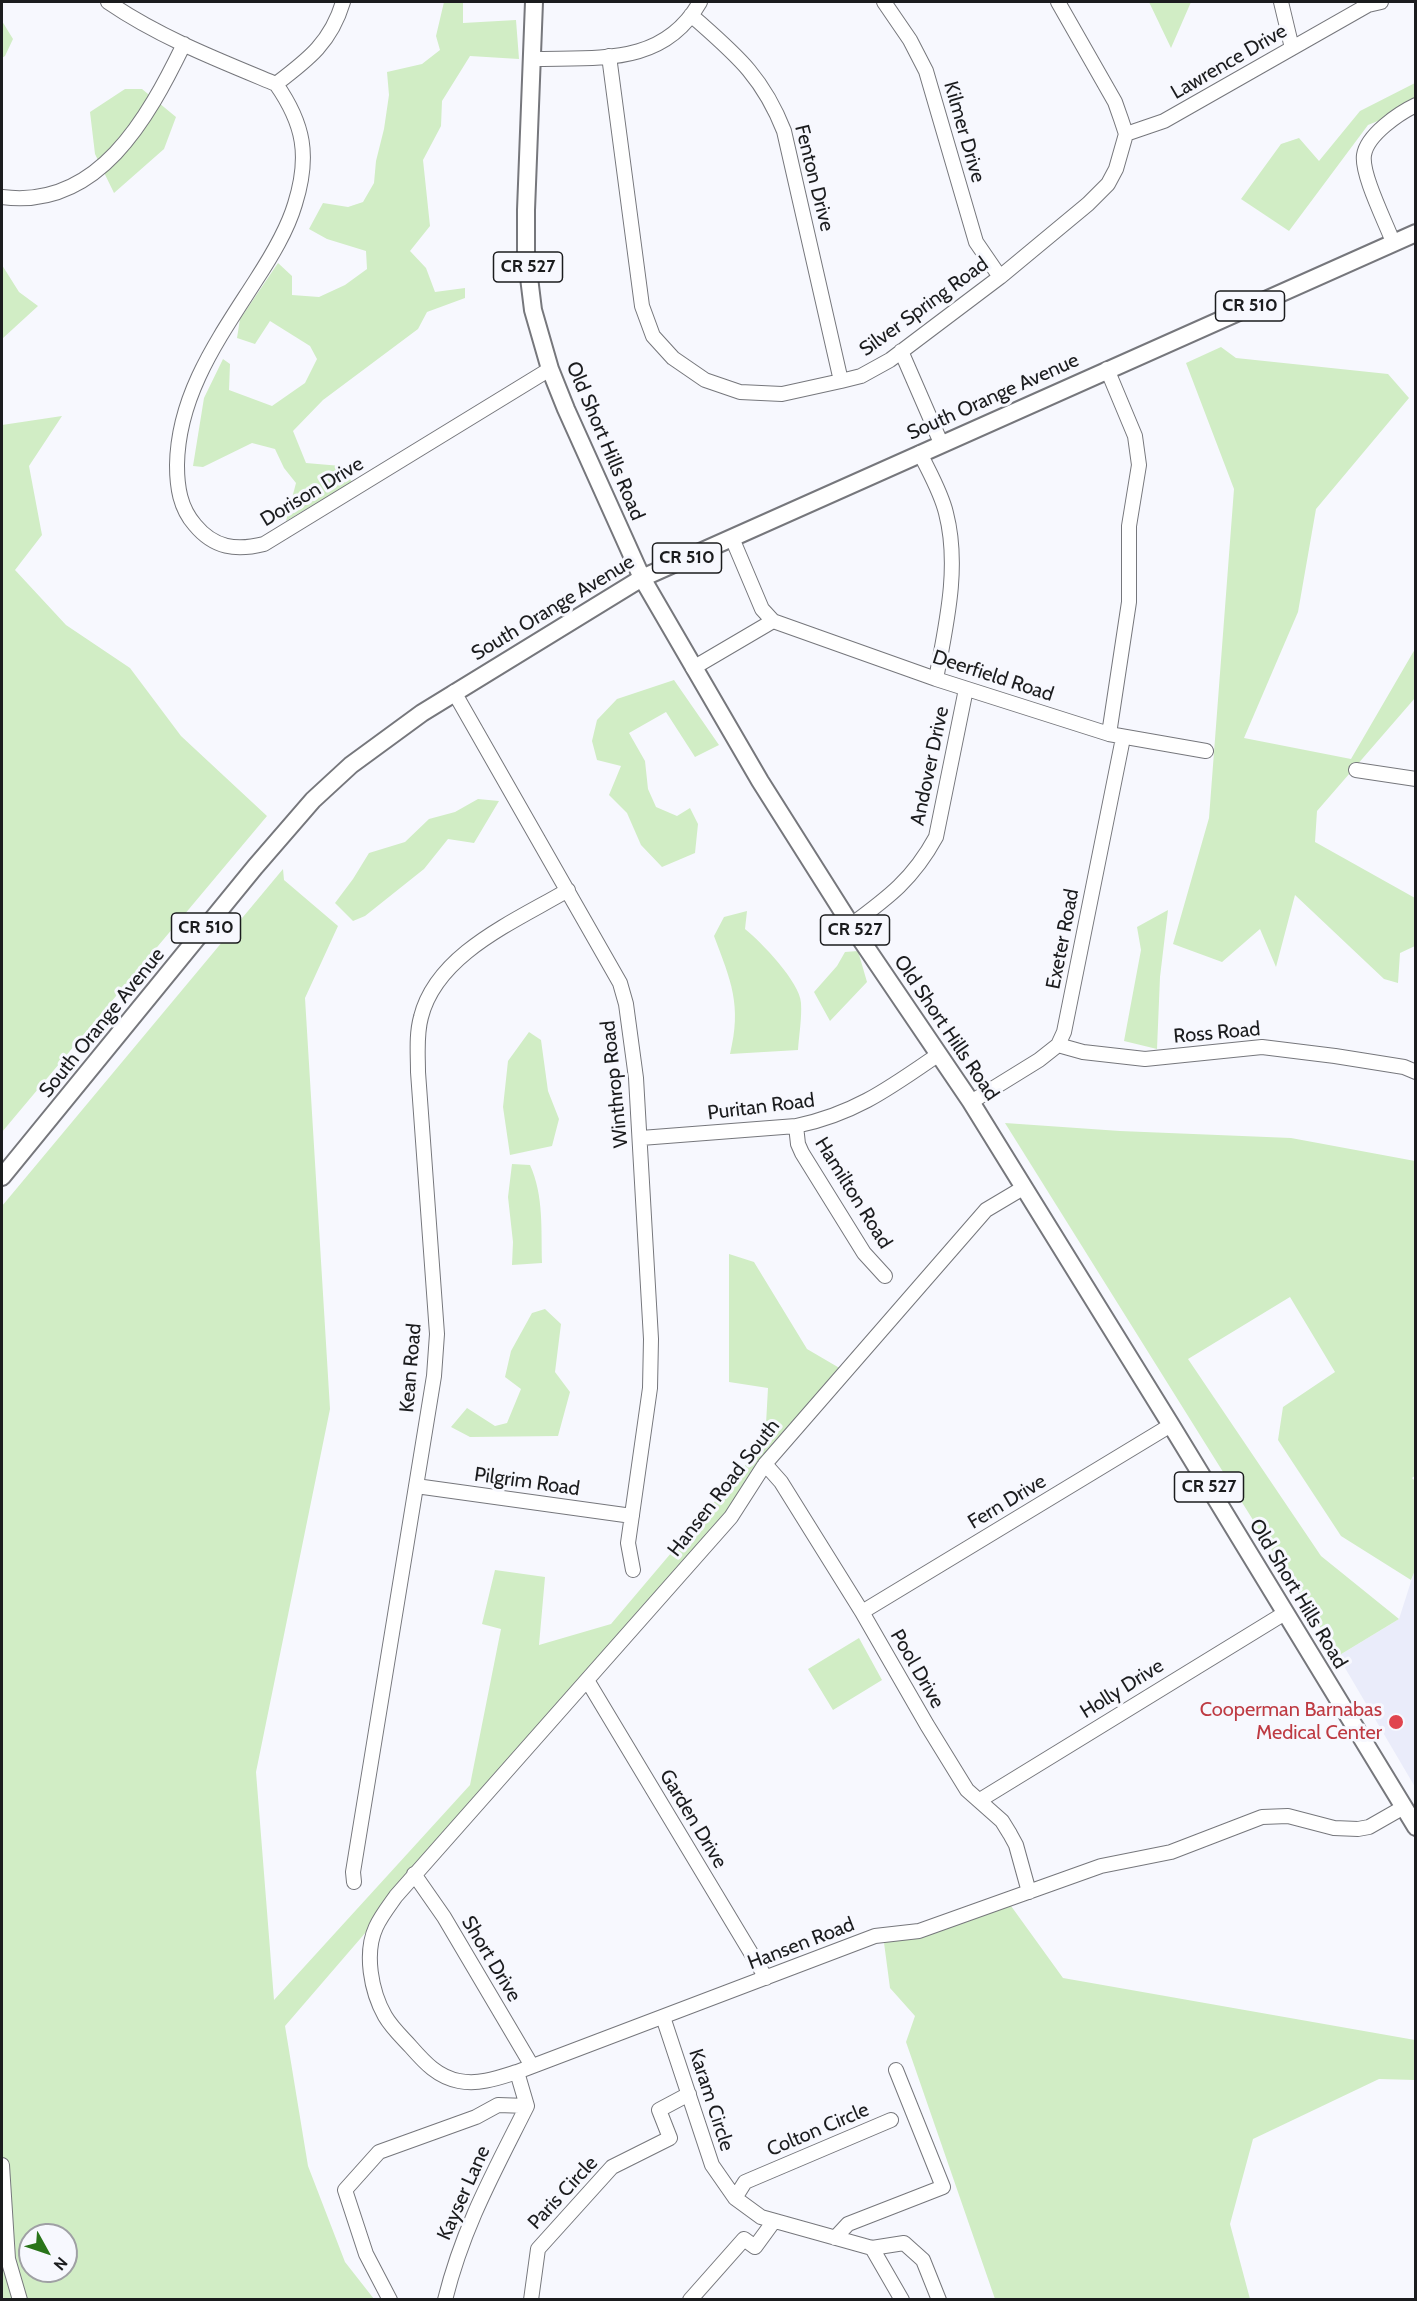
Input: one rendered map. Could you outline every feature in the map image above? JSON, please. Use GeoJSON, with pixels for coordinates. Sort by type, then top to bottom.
{"type":"FeatureCollection","features":[{"type":"Feature","properties":{"kind":"main road","name":"Old Short Hills Road"},"geometry":{"type":"LineString","coordinates":[[534,2],[526,253],[533,310],[550,369],[585,455],[642,578],[760,781],[851,925],[971,1102],[1416,1827]]}},
{"type":"Feature","properties":{"kind":"main road","name":"South Orange Avenue"},"geometry":{"type":"LineString","coordinates":[[2,1177],[255,867],[313,800],[351,765],[422,712],[642,578],[1416,232]]}},
{"type":"Feature","properties":{"kind":"street"},"geometry":{"type":"LineString","coordinates":[[108,2],[128,16],[184,44],[276,84],[320,48],[331,32],[344,2]]}},
{"type":"Feature","properties":{"kind":"street"},"geometry":{"type":"LineString","coordinates":[[532,58],[609,56],[644,51],[669,39],[700,2]]}},
{"type":"Feature","properties":{"kind":"street","name":"Kilmer Drive"},"geometry":{"type":"LineString","coordinates":[[884,2],[910,40],[926,71],[976,242],[1000,277]]}},
{"type":"Feature","properties":{"kind":"street"},"geometry":{"type":"LineString","coordinates":[[1058,2],[1115,102],[1126,134]]}},
{"type":"Feature","properties":{"kind":"street"},"geometry":{"type":"LineString","coordinates":[[1281,2],[1292,48]]}},
{"type":"Feature","properties":{"kind":"street","name":"Lawrence Drive"},"geometry":{"type":"LineString","coordinates":[[1126,134],[1164,121],[1368,6],[1381,2]]}},
{"type":"Feature","properties":{"kind":"street","name":"Fenton Drive"},"geometry":{"type":"LineString","coordinates":[[691,15],[741,59],[766,90],[776,108],[784,131],[841,381]]}},
{"type":"Feature","properties":{"kind":"street"},"geometry":{"type":"LineString","coordinates":[[2,197],[17,200],[34,198],[67,189],[89,178],[106,164],[138,128],[164,85],[184,44]]}},
{"type":"Feature","properties":{"kind":"street","name":"Silver Spring Road"},"geometry":{"type":"LineString","coordinates":[[609,56],[642,306],[653,336],[673,358],[705,380],[740,392],[782,394],[861,376],[901,351],[1000,277],[1088,204],[1108,183],[1123,149],[1126,134]]}},
{"type":"Feature","properties":{"kind":"street","name":"Dorison Drive"},"geometry":{"type":"LineString","coordinates":[[276,84],[294,111],[302,136],[301,178],[295,205],[270,258],[211,351],[186,404],[178,442],[179,495],[187,514],[196,526],[211,539],[228,547],[247,549],[264,544],[550,369]]}},
{"type":"Feature","properties":{"kind":"street"},"geometry":{"type":"LineString","coordinates":[[1393,242],[1364,168],[1364,154],[1369,144],[1385,125],[1402,111],[1416,105]]}},
{"type":"Feature","properties":{"kind":"street"},"geometry":{"type":"LineString","coordinates":[[901,351],[941,443]]}},
{"type":"Feature","properties":{"kind":"street"},"geometry":{"type":"LineString","coordinates":[[1107,369],[1135,436],[1139,465],[1129,526],[1129,602],[1109,734]]}},
{"type":"Feature","properties":{"kind":"street","name":"Andover Drive"},"geometry":{"type":"LineString","coordinates":[[920,453],[946,510],[950,534],[951,575],[947,619],[936,679]]}},
{"type":"Feature","properties":{"kind":"street"},"geometry":{"type":"LineString","coordinates":[[693,668],[773,621],[762,609],[732,538]]}},
{"type":"Feature","properties":{"kind":"street","name":"Deerfield Road"},"geometry":{"type":"LineString","coordinates":[[773,621],[936,679],[1109,734],[1206,751]]}},
{"type":"Feature","properties":{"kind":"street","name":"Andover Drive"},"geometry":{"type":"LineString","coordinates":[[851,925],[900,888],[913,873],[936,837],[966,689]]}},
{"type":"Feature","properties":{"kind":"street","name":"Winthrop Road"},"geometry":{"type":"LineString","coordinates":[[454,692],[620,983],[626,1004],[632,1039],[641,1138],[651,1339],[649,1396],[628,1543],[633,1570]]}},
{"type":"Feature","properties":{"kind":"street","name":"Exeter Road"},"geometry":{"type":"LineString","coordinates":[[1058,1044],[1067,1024],[1123,738]]}},
{"type":"Feature","properties":{"kind":"street"},"geometry":{"type":"LineString","coordinates":[[1356,770],[1416,779]]}},
{"type":"Feature","properties":{"kind":"street","name":"Kean Road"},"geometry":{"type":"LineString","coordinates":[[354,1882],[353,1872],[434,1376],[437,1334],[418,1072],[417,1039],[420,1018],[425,1003],[438,980],[470,948],[568,890]]}},
{"type":"Feature","properties":{"kind":"street"},"geometry":{"type":"LineString","coordinates":[[971,1102],[1039,1060],[1058,1044]]}},
{"type":"Feature","properties":{"kind":"street","name":"Ross Road"},"geometry":{"type":"LineString","coordinates":[[1058,1044],[1083,1052],[1145,1059],[1262,1047],[1404,1067],[1416,1072]]}},
{"type":"Feature","properties":{"kind":"street","name":"Puritan Road"},"geometry":{"type":"LineString","coordinates":[[641,1138],[796,1126],[818,1122],[859,1106],[939,1054]]}},
{"type":"Feature","properties":{"kind":"street","name":"Hamilton Road"},"geometry":{"type":"LineString","coordinates":[[796,1126],[798,1144],[802,1153],[864,1253],[885,1276]]}},
{"type":"Feature","properties":{"kind":"street","name":"Hansen Road South"},"geometry":{"type":"LineString","coordinates":[[414,1874],[731,1517],[765,1464],[986,1210],[1023,1188]]}},
{"type":"Feature","properties":{"kind":"street","name":"Fern Drive"},"geometry":{"type":"LineString","coordinates":[[862,1612],[1171,1425]]}},
{"type":"Feature","properties":{"kind":"street","name":"Pool Drive"},"geometry":{"type":"LineString","coordinates":[[765,1464],[781,1482],[862,1612],[967,1790],[1002,1821],[1011,1834],[1029,1892]]}},
{"type":"Feature","properties":{"kind":"street","name":"Pilgrim Road"},"geometry":{"type":"LineString","coordinates":[[416,1486],[632,1516]]}},
{"type":"Feature","properties":{"kind":"street","name":"Holly Drive"},"geometry":{"type":"LineString","coordinates":[[980,1800],[1285,1613]]}},
{"type":"Feature","properties":{"kind":"street","name":"Garden Drive"},"geometry":{"type":"LineString","coordinates":[[587,1680],[766,1978]]}},
{"type":"Feature","properties":{"kind":"street","name":"Hansen Road"},"geometry":{"type":"LineString","coordinates":[[414,1874],[376,1927],[371,1944],[370,1962],[373,1981],[385,2016],[427,2065],[443,2076],[461,2081],[483,2082],[517,2072],[875,1936],[919,1931],[1101,1866],[1171,1852],[1262,1817],[1288,1816],[1334,1828],[1358,1829],[1376,1824],[1404,1807]]}},
{"type":"Feature","properties":{"kind":"street","name":"Short Drive"},"geometry":{"type":"LineString","coordinates":[[414,1874],[444,1917],[532,2066]]}},
{"type":"Feature","properties":{"kind":"street","name":"Karam Circle"},"geometry":{"type":"LineString","coordinates":[[663,2017],[712,2165],[735,2198],[761,2217],[872,2248]]}},
{"type":"Feature","properties":{"kind":"street"},"geometry":{"type":"LineString","coordinates":[[835,2238],[848,2224],[943,2187],[896,2070]]}},
{"type":"Feature","properties":{"kind":"street"},"geometry":{"type":"LineString","coordinates":[[390,2300],[366,2254],[345,2190],[379,2152],[476,2117],[498,2105],[527,2106],[517,2072]]}},
{"type":"Feature","properties":{"kind":"street","name":"Paris Circle"},"geometry":{"type":"LineString","coordinates":[[531,2300],[538,2249],[612,2167],[670,2139],[659,2110],[689,2094]]}},
{"type":"Feature","properties":{"kind":"street","name":"Kayser Lane"},"geometry":{"type":"LineString","coordinates":[[445,2300],[454,2264],[475,2210],[527,2106]]}},
{"type":"Feature","properties":{"kind":"street","name":"Colton Circle"},"geometry":{"type":"LineString","coordinates":[[735,2198],[745,2182],[891,2120]]}},
{"type":"Feature","properties":{"kind":"street"},"geometry":{"type":"LineString","coordinates":[[2,2165],[8,2259],[20,2300]]}},
{"type":"Feature","properties":{"kind":"street"},"geometry":{"type":"LineString","coordinates":[[690,2300],[734,2248],[744,2240],[755,2247],[774,2221]]}},
{"type":"Feature","properties":{"kind":"street"},"geometry":{"type":"LineString","coordinates":[[902,2300],[872,2248],[904,2243],[923,2260],[939,2300]]}},
{"type":"Feature","properties":{"kind":"shaded area","name":"Cooperman Barnabas Medical Center"},"geometry":{"type":"Polygon","coordinates":[[[1415,1569],[1415,1787],[1338,1656],[1399,1619],[1415,1569]]]}},
{"type":"Feature","properties":{"kind":"green space"},"geometry":{"type":"Polygon","coordinates":[[[444,2],[463,2],[463,23],[516,20],[519,59],[470,56],[442,101],[441,126],[423,160],[430,226],[410,251],[426,268],[435,292],[465,288],[465,298],[427,312],[418,329],[323,400],[293,431],[306,463],[341,466],[352,482],[286,521],[296,483],[284,468],[275,449],[252,443],[203,467],[193,466],[204,398],[223,359],[230,364],[229,390],[272,406],[305,383],[317,359],[310,346],[270,321],[255,344],[237,338],[240,319],[278,263],[292,276],[292,295],[319,297],[345,285],[367,269],[366,251],[327,239],[309,229],[323,203],[348,207],[363,202],[374,183],[376,161],[384,129],[389,95],[387,72],[422,64],[440,50],[436,36],[444,2]]]}},
{"type":"Feature","properties":{"kind":"green space"},"geometry":{"type":"Polygon","coordinates":[[[1149,2],[1191,2],[1171,48],[1149,2]]]}},
{"type":"Feature","properties":{"kind":"green space"},"geometry":{"type":"Polygon","coordinates":[[[2,21],[13,39],[2,58],[2,21]]]}},
{"type":"Feature","properties":{"kind":"green space"},"geometry":{"type":"Polygon","coordinates":[[[1415,83],[1415,106],[1368,125],[1289,231],[1241,199],[1281,144],[1299,138],[1319,161],[1360,111],[1415,83]]]}},
{"type":"Feature","properties":{"kind":"green space"},"geometry":{"type":"Polygon","coordinates":[[[125,89],[142,89],[176,117],[164,149],[114,193],[95,154],[90,112],[125,89]]]}},
{"type":"Feature","properties":{"kind":"green space"},"geometry":{"type":"Polygon","coordinates":[[[2,265],[19,292],[38,306],[2,339],[2,265]]]}},
{"type":"Feature","properties":{"kind":"green space"},"geometry":{"type":"Polygon","coordinates":[[[1221,347],[1236,358],[1388,374],[1409,398],[1316,509],[1298,612],[1244,738],[1351,759],[1415,649],[1415,698],[1317,811],[1315,842],[1415,898],[1415,946],[1400,953],[1398,983],[1384,979],[1295,895],[1276,967],[1260,929],[1222,962],[1173,944],[1209,818],[1234,489],[1186,363],[1221,347]]]}},
{"type":"Feature","properties":{"kind":"green space"},"geometry":{"type":"Polygon","coordinates":[[[62,416],[29,466],[42,535],[15,570],[66,625],[130,668],[181,736],[267,816],[2,1132],[2,425],[62,416]]]}},
{"type":"Feature","properties":{"kind":"green space"},"geometry":{"type":"Polygon","coordinates":[[[674,680],[719,745],[695,757],[666,712],[629,733],[645,761],[648,789],[656,807],[677,816],[690,808],[698,824],[695,853],[662,867],[641,845],[627,813],[609,795],[621,766],[597,760],[592,741],[597,720],[617,699],[674,680]]]}},
{"type":"Feature","properties":{"kind":"green space"},"geometry":{"type":"Polygon","coordinates":[[[478,799],[499,801],[474,843],[448,839],[424,869],[365,916],[353,921],[335,903],[369,853],[405,842],[429,819],[455,812],[478,799]]]}},
{"type":"Feature","properties":{"kind":"green space"},"geometry":{"type":"Polygon","coordinates":[[[283,869],[284,880],[338,926],[305,998],[330,1409],[256,1772],[274,2000],[470,1785],[501,1629],[482,1624],[495,1570],[545,1577],[539,1645],[611,1624],[765,1442],[768,1388],[729,1382],[729,1254],[754,1262],[807,1349],[848,1373],[285,2026],[308,2166],[345,2262],[374,2299],[2,2300],[2,1206],[283,869]]]}},
{"type":"Feature","properties":{"kind":"green space"},"geometry":{"type":"Polygon","coordinates":[[[1168,910],[1160,977],[1157,1049],[1124,1041],[1141,950],[1137,927],[1168,910]]]}},
{"type":"Feature","properties":{"kind":"green space"},"geometry":{"type":"Polygon","coordinates":[[[747,911],[745,929],[779,963],[799,994],[801,1021],[798,1050],[730,1054],[735,1007],[730,980],[714,936],[724,917],[747,911]]]}},
{"type":"Feature","properties":{"kind":"green space"},"geometry":{"type":"Polygon","coordinates":[[[858,951],[867,982],[830,1021],[814,992],[837,966],[845,952],[858,951]]]}},
{"type":"Feature","properties":{"kind":"green space"},"geometry":{"type":"Polygon","coordinates":[[[529,1032],[541,1040],[548,1091],[559,1119],[552,1146],[510,1155],[503,1107],[508,1061],[529,1032]]]}},
{"type":"Feature","properties":{"kind":"green space"},"geometry":{"type":"Polygon","coordinates":[[[1005,1123],[1120,1131],[1291,1138],[1415,1161],[1416,1475],[1412,1478],[1416,1482],[1416,1568],[1411,1580],[1341,1536],[1278,1440],[1283,1407],[1335,1372],[1290,1297],[1188,1359],[1321,1556],[1399,1619],[1338,1656],[1005,1123]]]}},
{"type":"Feature","properties":{"kind":"green space"},"geometry":{"type":"Polygon","coordinates":[[[512,1164],[530,1165],[538,1189],[542,1263],[512,1265],[513,1242],[508,1197],[512,1164]]]}},
{"type":"Feature","properties":{"kind":"green space"},"geometry":{"type":"Polygon","coordinates":[[[545,1309],[561,1324],[555,1372],[570,1392],[558,1436],[470,1437],[451,1427],[467,1408],[495,1426],[507,1423],[521,1389],[505,1377],[511,1351],[532,1313],[545,1309]]]}},
{"type":"Feature","properties":{"kind":"green space"},"geometry":{"type":"Polygon","coordinates":[[[859,1638],[882,1680],[833,1710],[808,1669],[859,1638]]]}},
{"type":"Feature","properties":{"kind":"green space"},"geometry":{"type":"Polygon","coordinates":[[[1006,1899],[1063,1978],[1415,2040],[1415,2080],[1379,2079],[1253,2139],[1230,2224],[1250,2299],[995,2299],[906,2042],[915,2016],[890,1988],[883,1935],[1006,1899]]]}},
{"type":"Feature","properties":{"kind":"place","name":"Cooperman Barnabas Medical Center"},"geometry":{"type":"Point","coordinates":[1396,1722]}}]}
